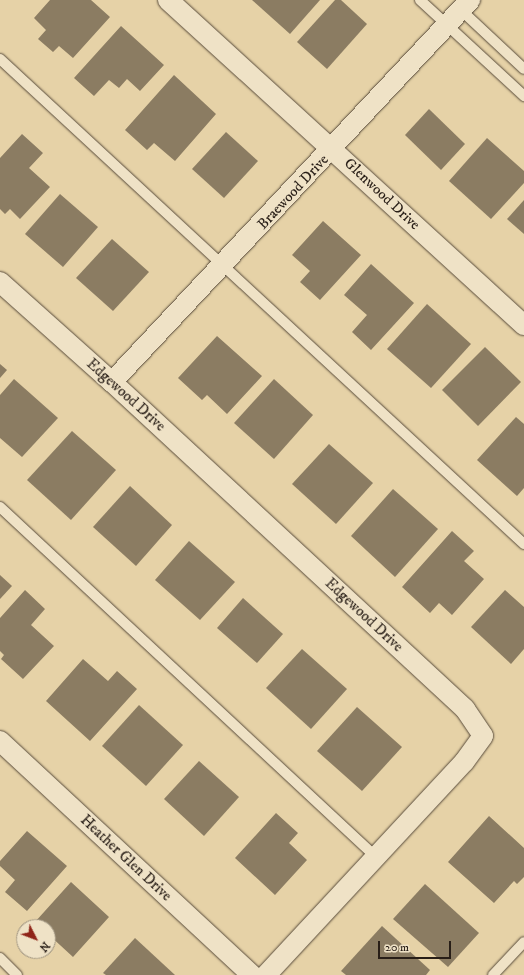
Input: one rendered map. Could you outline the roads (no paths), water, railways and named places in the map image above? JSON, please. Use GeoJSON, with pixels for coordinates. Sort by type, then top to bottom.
{"type":"FeatureCollection","features":[{"type":"Feature","properties":{"kind":"street","name":"Glenwood Drive"},"geometry":{"type":"LineString","coordinates":[[168,0],[333,149],[524,325]]}},
{"type":"Feature","properties":{"kind":"street","name":"Braewood Drive"},"geometry":{"type":"LineString","coordinates":[[112,382],[333,149],[466,5]]}},
{"type":"Feature","properties":{"kind":"street","name":"Edgewood Drive"},"geometry":{"type":"LineString","coordinates":[[0,282],[112,382],[459,703],[477,724],[483,736],[464,762],[266,975]]}},
{"type":"Feature","properties":{"kind":"street","name":"Heather Glen Drive"},"geometry":{"type":"LineString","coordinates":[[0,741],[252,975]]}},
{"type":"Feature","properties":{"kind":"lane"},"geometry":{"type":"LineString","coordinates":[[420,0],[524,96]]}},
{"type":"Feature","properties":{"kind":"lane"},"geometry":{"type":"LineString","coordinates":[[466,5],[524,69]]}},
{"type":"Feature","properties":{"kind":"lane"},"geometry":{"type":"LineString","coordinates":[[0,59],[524,544]]}},
{"type":"Feature","properties":{"kind":"lane"},"geometry":{"type":"LineString","coordinates":[[0,507],[376,857]]}},
{"type":"Feature","properties":{"kind":"lane"},"geometry":{"type":"LineString","coordinates":[[493,975],[524,942]]}},
{"type":"Feature","properties":{"kind":"lane"},"geometry":{"type":"LineString","coordinates":[[0,958],[17,975]]}}]}
